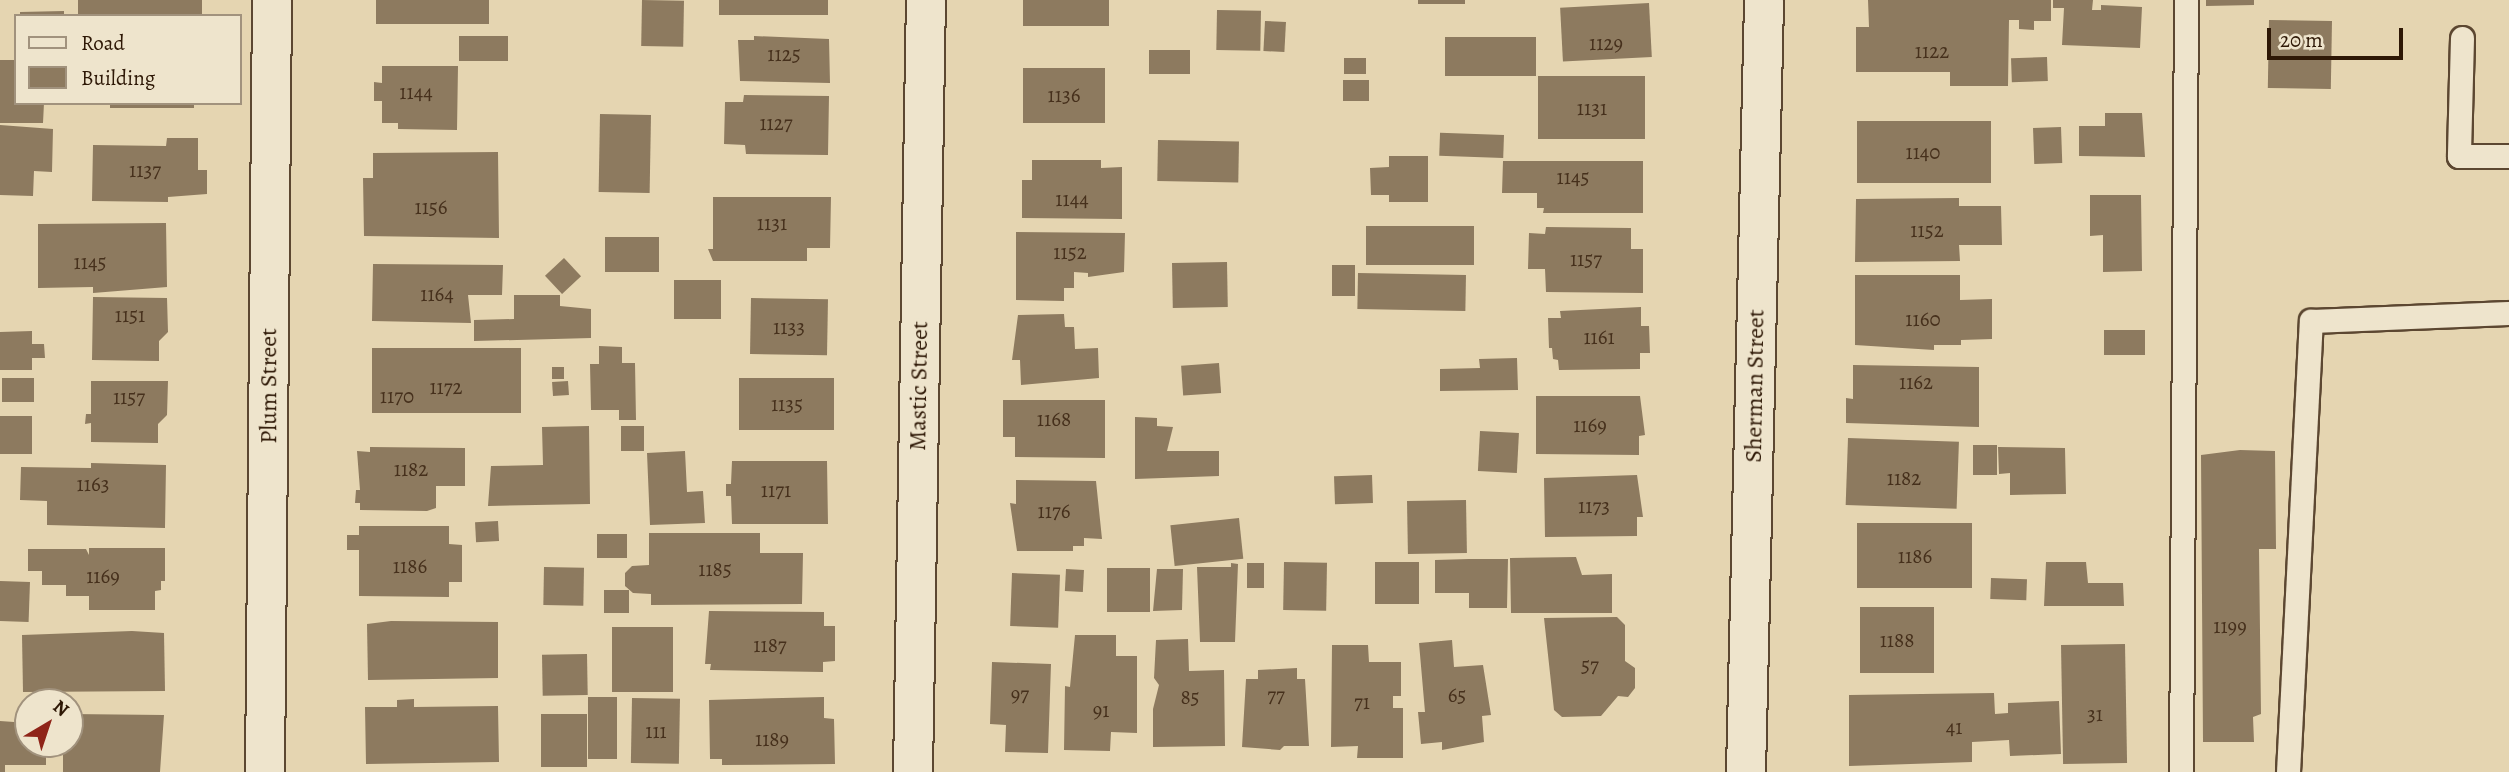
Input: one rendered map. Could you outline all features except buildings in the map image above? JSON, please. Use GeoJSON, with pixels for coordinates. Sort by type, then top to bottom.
{"type":"FeatureCollection","features":[{"type":"Feature","properties":{"kind":"street","name":"Plum Street"},"geometry":{"type":"LineString","coordinates":[[265,772],[272,0]]}},
{"type":"Feature","properties":{"kind":"street","name":"Mastic Street"},"geometry":{"type":"LineString","coordinates":[[913,772],[926,0]]}},
{"type":"Feature","properties":{"kind":"street","name":"Sherman Street"},"geometry":{"type":"LineString","coordinates":[[1746,772],[1764,0]]}},
{"type":"Feature","properties":{"kind":"lane"},"geometry":{"type":"LineString","coordinates":[[2181,772],[2186,0]]}},
{"type":"Feature","properties":{"kind":"lane"},"geometry":{"type":"LineString","coordinates":[[2462,38],[2459,156],[2509,156]]}},
{"type":"Feature","properties":{"kind":"lane"},"geometry":{"type":"LineString","coordinates":[[2288,772],[2311,321],[2509,313]]}}]}
